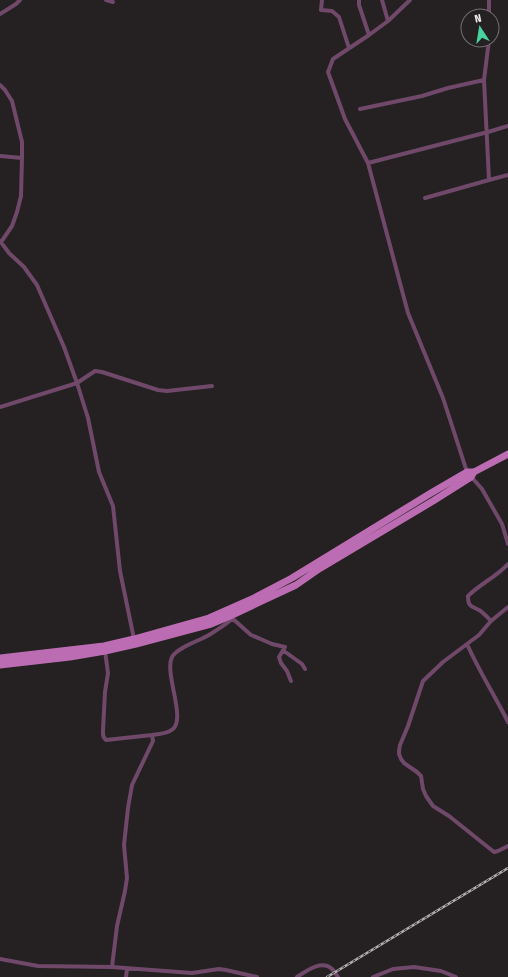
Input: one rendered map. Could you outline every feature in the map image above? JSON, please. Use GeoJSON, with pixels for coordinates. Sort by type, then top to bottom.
{"type":"FeatureCollection","features":[{"type":"Feature","properties":{"kind":"main road"},"geometry":{"type":"LineString","coordinates":[[0,658],[104,646],[209,618],[252,599],[304,571],[424,497],[508,454]]}},
{"type":"Feature","properties":{"kind":"main road"},"geometry":{"type":"LineString","coordinates":[[0,665],[70,657],[105,651],[231,618],[296,585],[319,569],[433,501],[471,474]]}},
{"type":"Feature","properties":{"kind":"street"},"geometry":{"type":"LineString","coordinates":[[0,14],[20,0]]}},
{"type":"Feature","properties":{"kind":"street"},"geometry":{"type":"LineString","coordinates":[[106,0],[113,2]]}},
{"type":"Feature","properties":{"kind":"street"},"geometry":{"type":"LineString","coordinates":[[322,0],[321,10],[332,11],[339,17],[349,48]]}},
{"type":"Feature","properties":{"kind":"street"},"geometry":{"type":"LineString","coordinates":[[359,0],[359,5],[369,35]]}},
{"type":"Feature","properties":{"kind":"street"},"geometry":{"type":"LineString","coordinates":[[382,0],[388,21]]}},
{"type":"Feature","properties":{"kind":"street"},"geometry":{"type":"LineString","coordinates":[[410,0],[388,21],[333,59],[328,72],[345,119],[368,163],[408,313],[443,398],[471,474],[482,489],[502,524],[508,544]]}},
{"type":"Feature","properties":{"kind":"street"},"geometry":{"type":"LineString","coordinates":[[488,48],[484,80],[488,132],[489,180]]}},
{"type":"Feature","properties":{"kind":"street"},"geometry":{"type":"LineString","coordinates":[[360,109],[422,96],[448,88],[484,80]]}},
{"type":"Feature","properties":{"kind":"street"},"geometry":{"type":"LineString","coordinates":[[0,85],[12,101],[22,142],[20,196],[17,212],[12,226],[0,242],[24,267],[37,285],[64,347],[77,384],[88,418],[99,472],[113,506],[120,571],[134,638]]}},
{"type":"Feature","properties":{"kind":"street"},"geometry":{"type":"LineString","coordinates":[[368,163],[508,126]]}},
{"type":"Feature","properties":{"kind":"street"},"geometry":{"type":"LineString","coordinates":[[0,156],[22,158]]}},
{"type":"Feature","properties":{"kind":"street"},"geometry":{"type":"LineString","coordinates":[[425,198],[508,175]]}},
{"type":"Feature","properties":{"kind":"street"},"geometry":{"type":"LineString","coordinates":[[0,407],[77,384],[95,371],[158,390],[167,391],[212,386]]}},
{"type":"Feature","properties":{"kind":"street"},"geometry":{"type":"LineString","coordinates":[[492,621],[479,610],[472,608],[468,601],[468,596],[474,590],[503,570],[508,564]]}},
{"type":"Feature","properties":{"kind":"street"},"geometry":{"type":"LineString","coordinates":[[508,607],[479,635],[443,662],[422,681],[408,726],[400,745],[399,754],[400,759],[421,776],[423,789],[433,806],[449,816],[490,850],[496,852],[508,846]]}},
{"type":"Feature","properties":{"kind":"street"},"geometry":{"type":"LineString","coordinates":[[105,651],[108,673],[105,692],[103,730],[104,738],[106,740],[164,733],[174,728],[177,719],[176,702],[170,670],[170,662],[173,655],[208,635],[231,618],[251,635],[272,644],[285,647]]}},
{"type":"Feature","properties":{"kind":"street"},"geometry":{"type":"LineString","coordinates":[[467,644],[508,722]]}},
{"type":"Feature","properties":{"kind":"street"},"geometry":{"type":"LineString","coordinates":[[285,647],[284,651],[302,664],[305,669]]}},
{"type":"Feature","properties":{"kind":"street"},"geometry":{"type":"LineString","coordinates":[[285,647],[279,657],[291,680]]}},
{"type":"Feature","properties":{"kind":"street"},"geometry":{"type":"LineString","coordinates":[[112,967],[117,926],[127,878],[124,845],[128,808],[132,785],[153,741],[152,735]]}},
{"type":"Feature","properties":{"kind":"street"},"geometry":{"type":"LineString","coordinates":[[0,959],[38,966],[112,967],[192,973],[219,969],[257,977]]}},
{"type":"Feature","properties":{"kind":"street"},"geometry":{"type":"LineString","coordinates":[[297,977],[310,969],[323,966],[332,968],[338,977]]}},
{"type":"Feature","properties":{"kind":"street"},"geometry":{"type":"LineString","coordinates":[[373,977],[394,969],[414,967],[441,971],[456,977]]}},
{"type":"Feature","properties":{"kind":"street"},"geometry":{"type":"LineString","coordinates":[[126,977],[127,968]]}},
{"type":"Feature","properties":{"kind":"railway"},"geometry":{"type":"LineString","coordinates":[[327,977],[508,868]]}}]}
